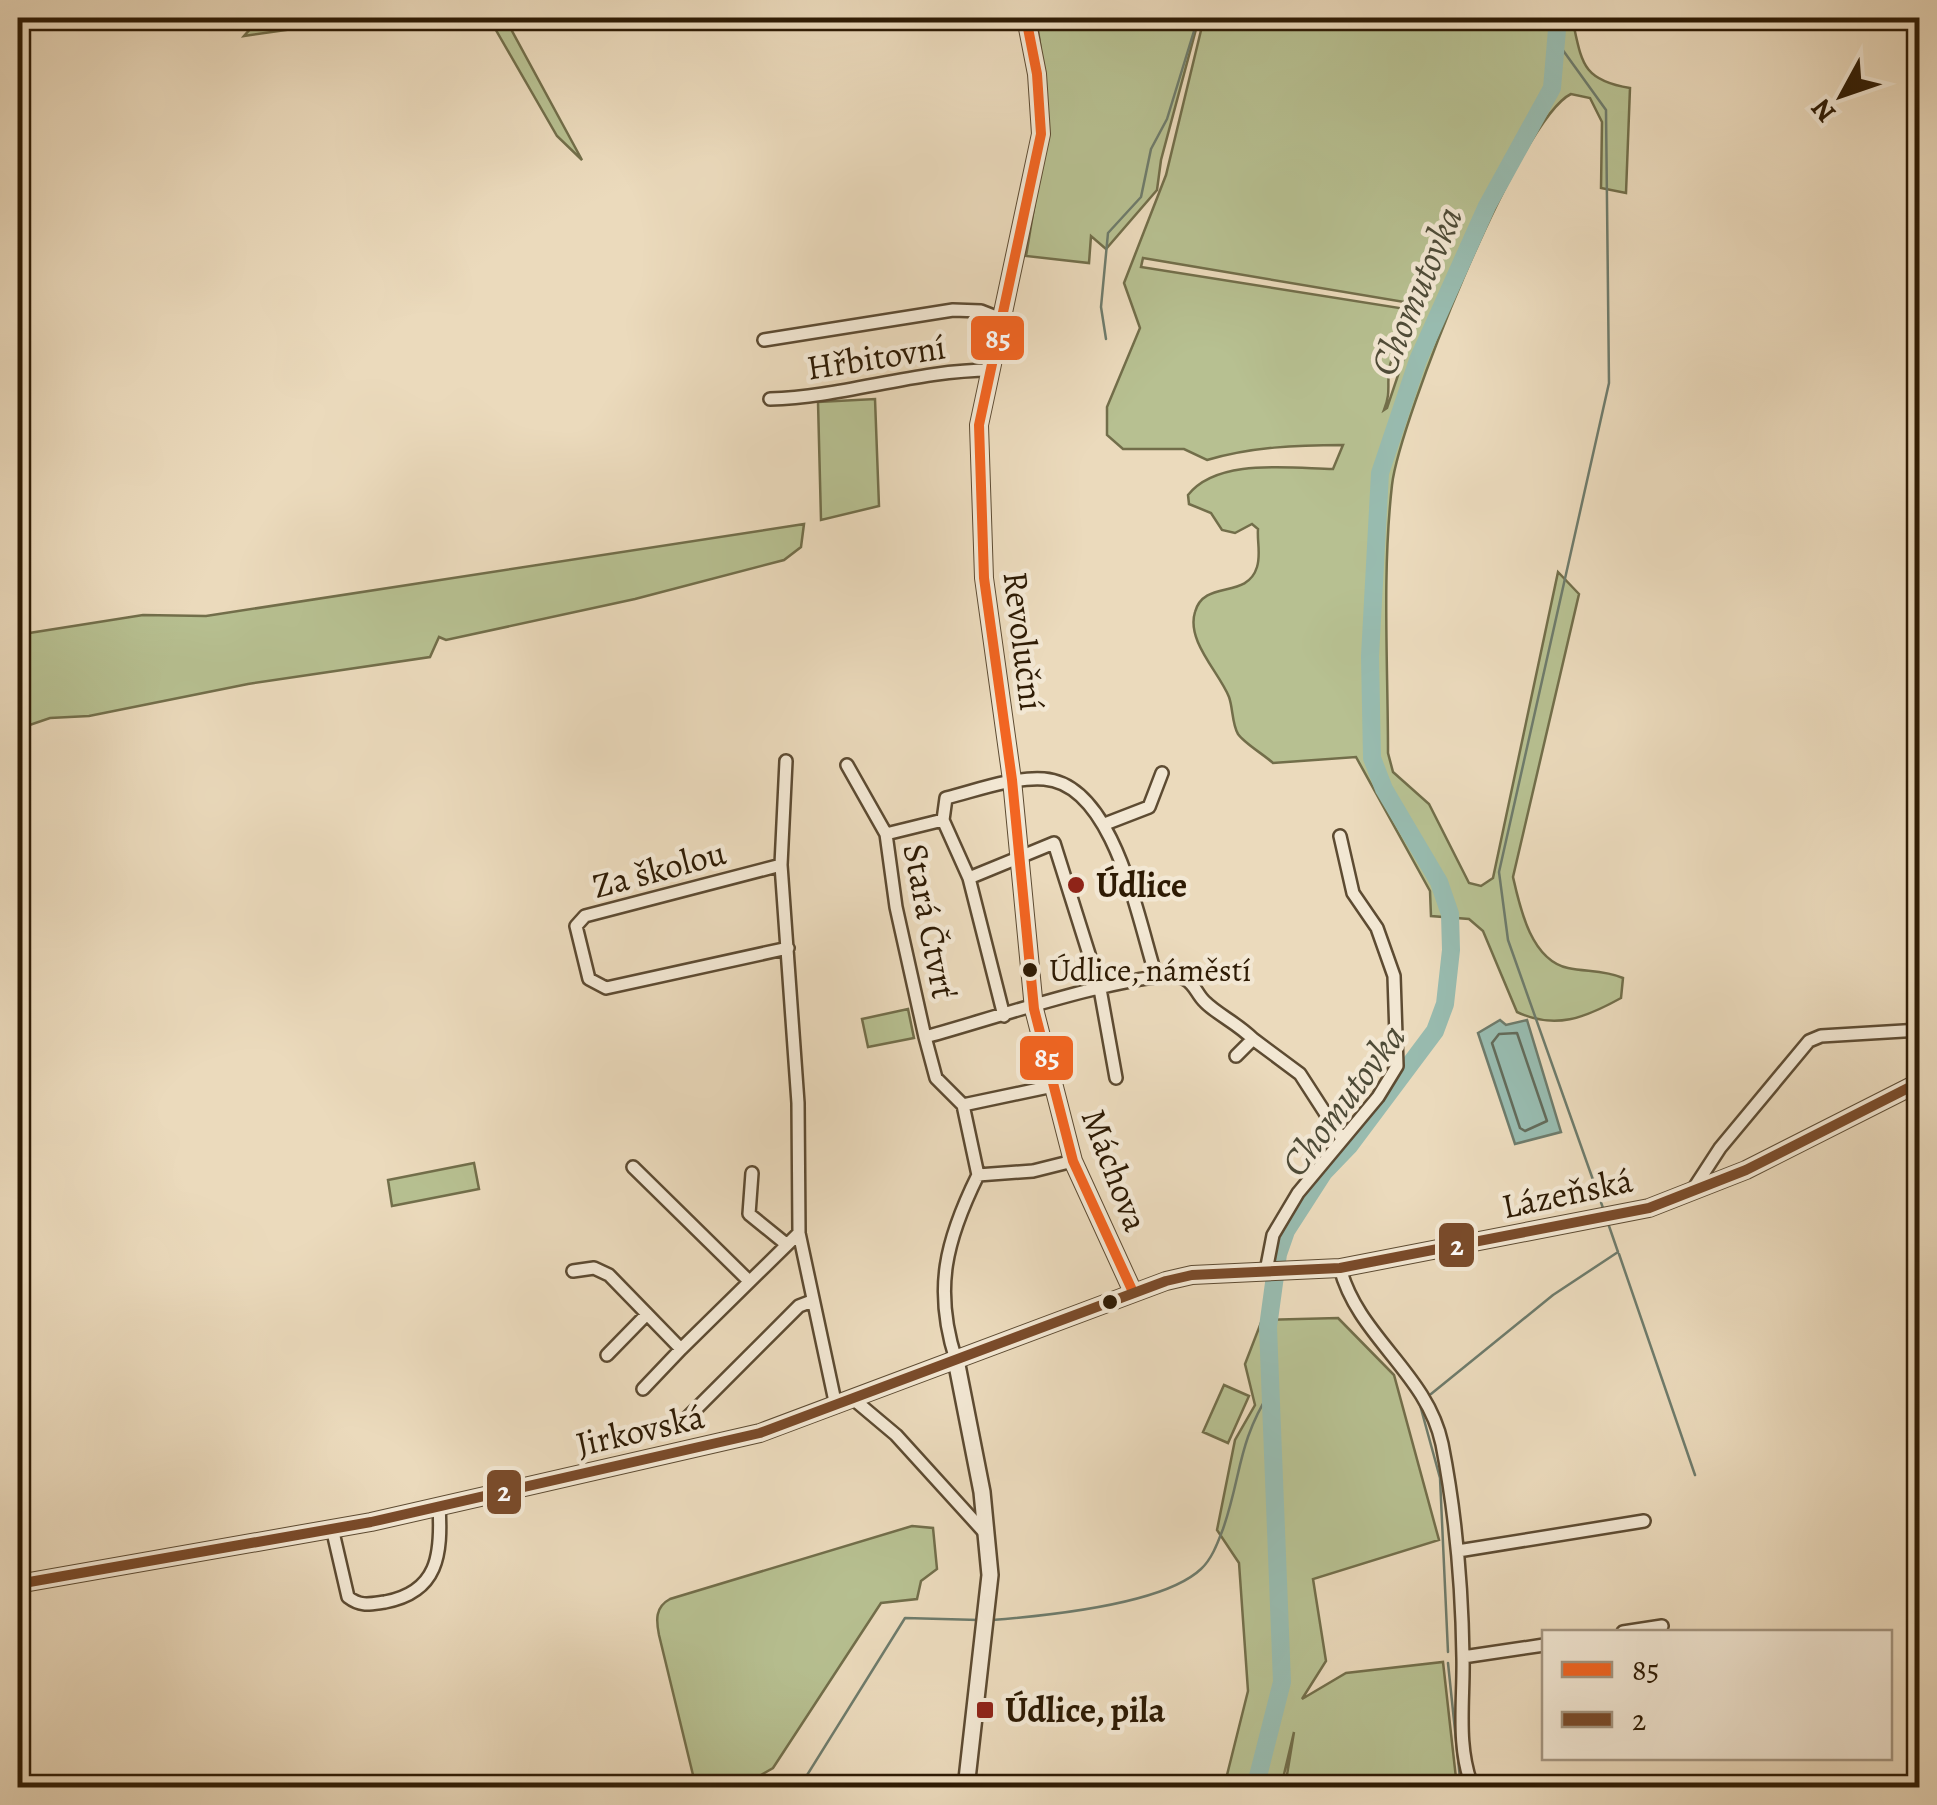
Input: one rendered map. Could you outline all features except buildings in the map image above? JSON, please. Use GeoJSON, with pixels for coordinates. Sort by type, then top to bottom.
{"type":"FeatureCollection","features":[{"type":"Feature","properties":{"kind":"street","name":"Revoluční"},"geometry":{"type":"LineString","coordinates":[[1019,859],[984,578],[979,426],[1041,134],[1037,74],[1026,18]]}},
{"type":"Feature","properties":{"kind":"street"},"geometry":{"type":"LineString","coordinates":[[764,340],[953,310],[981,310],[1004,320]]}},
{"type":"Feature","properties":{"kind":"street","name":"Hřbitovní"},"geometry":{"type":"LineString","coordinates":[[770,399],[810,398],[962,370],[990,370]]}},
{"type":"Feature","properties":{"kind":"street"},"geometry":{"type":"LineString","coordinates":[[786,762],[780,866],[798,1104],[799,1233],[836,1406]]}},
{"type":"Feature","properties":{"kind":"street","name":"Stará Čtvrť"},"geometry":{"type":"LineString","coordinates":[[847,765],[886,834],[896,907],[936,1078],[963,1105]]}},
{"type":"Feature","properties":{"kind":"street"},"geometry":{"type":"LineString","coordinates":[[1105,824],[1149,807],[1162,773]]}},
{"type":"Feature","properties":{"kind":"street"},"geometry":{"type":"LineString","coordinates":[[1004,1016],[969,878],[943,820],[946,798],[1012,780],[1046,779],[1072,786],[1105,824],[1156,976],[1183,977],[1206,1004],[1230,1016],[1253,1039],[1300,1074],[1342,1139]]}},
{"type":"Feature","properties":{"kind":"street"},"geometry":{"type":"LineString","coordinates":[[886,834],[943,820]]}},
{"type":"Feature","properties":{"kind":"street"},"geometry":{"type":"LineString","coordinates":[[1273,1270],[1268,1251],[1280,1221],[1397,1066],[1397,1028],[1388,953],[1354,892],[1340,836]]}},
{"type":"Feature","properties":{"kind":"street"},"geometry":{"type":"LineString","coordinates":[[969,878],[1054,843],[1100,989],[1116,1078]]}},
{"type":"Feature","properties":{"kind":"street","name":"Máchova"},"geometry":{"type":"LineString","coordinates":[[1019,859],[1034,1009],[1073,1161],[1133,1292]]}},
{"type":"Feature","properties":{"kind":"street","name":"Za školou"},"geometry":{"type":"LineString","coordinates":[[780,866],[584,916],[576,926],[589,979],[606,988],[788,948]]}},
{"type":"Feature","properties":{"kind":"street","name":"Stará Čtvrť"},"geometry":{"type":"LineString","coordinates":[[925,1037],[1156,976]]}},
{"type":"Feature","properties":{"kind":"street"},"geometry":{"type":"LineString","coordinates":[[1692,1191],[1782,1069],[1810,1041],[1821,1036],[1920,1030]]}},
{"type":"Feature","properties":{"kind":"street"},"geometry":{"type":"LineString","coordinates":[[1236,1056],[1253,1039]]}},
{"type":"Feature","properties":{"kind":"street","name":"Lázeňská"},"geometry":{"type":"LineString","coordinates":[[1133,1292],[1192,1276],[1340,1268],[1649,1208],[1746,1170],[1920,1082]]}},
{"type":"Feature","properties":{"kind":"street"},"geometry":{"type":"LineString","coordinates":[[966,1788],[990,1574],[982,1492],[956,1360],[945,1326],[944,1283],[952,1226],[978,1176],[963,1105],[1054,1086]]}},
{"type":"Feature","properties":{"kind":"street"},"geometry":{"type":"LineString","coordinates":[[978,1176],[1033,1171],[1073,1161]]}},
{"type":"Feature","properties":{"kind":"street"},"geometry":{"type":"LineString","coordinates":[[633,1167],[748,1280]]}},
{"type":"Feature","properties":{"kind":"street"},"geometry":{"type":"LineString","coordinates":[[752,1172],[749,1214],[786,1244]]}},
{"type":"Feature","properties":{"kind":"street"},"geometry":{"type":"LineString","coordinates":[[643,1390],[748,1280],[799,1233]]}},
{"type":"Feature","properties":{"kind":"street"},"geometry":{"type":"LineString","coordinates":[[573,1271],[594,1268],[609,1275],[682,1349]]}},
{"type":"Feature","properties":{"kind":"street"},"geometry":{"type":"LineString","coordinates":[[1340,1268],[1358,1314],[1432,1408],[1458,1552],[1462,1739],[1472,1788]]}},
{"type":"Feature","properties":{"kind":"street","name":"Jirkovská"},"geometry":{"type":"LineString","coordinates":[[18,1584],[332,1528],[760,1433],[1133,1292]]}},
{"type":"Feature","properties":{"kind":"street"},"geometry":{"type":"LineString","coordinates":[[686,1419],[799,1306],[812,1301]]}},
{"type":"Feature","properties":{"kind":"street"},"geometry":{"type":"LineString","coordinates":[[607,1355],[647,1314]]}},
{"type":"Feature","properties":{"kind":"street"},"geometry":{"type":"LineString","coordinates":[[852,1398],[896,1434],[985,1533]]}},
{"type":"Feature","properties":{"kind":"street"},"geometry":{"type":"LineString","coordinates":[[332,1528],[348,1597],[362,1605],[407,1598],[422,1590],[430,1578],[447,1504]]}},
{"type":"Feature","properties":{"kind":"street"},"geometry":{"type":"LineString","coordinates":[[1458,1552],[1644,1521]]}},
{"type":"Feature","properties":{"kind":"street"},"geometry":{"type":"LineString","coordinates":[[1636,1630],[1662,1626]]}},
{"type":"Feature","properties":{"kind":"street"},"geometry":{"type":"LineString","coordinates":[[1463,1657],[1542,1645]]}},
{"type":"Feature","properties":{"kind":"green space"},"geometry":{"type":"Polygon","coordinates":[[[260,18],[371,18],[244,36],[260,18]]]}},
{"type":"Feature","properties":{"kind":"green space"},"geometry":{"type":"Polygon","coordinates":[[[489,18],[505,18],[582,160],[557,136],[489,18]]]}},
{"type":"Feature","properties":{"kind":"green space"},"geometry":{"type":"Polygon","coordinates":[[[1036,18],[1199,18],[1161,160],[1157,190],[1106,249],[1091,236],[1089,263],[1026,256],[1043,138],[1044,82],[1036,18]]]}},
{"type":"Feature","properties":{"kind":"green space"},"geometry":{"type":"Polygon","coordinates":[[[1204,18],[1572,18],[1586,66],[1602,80],[1630,88],[1626,193],[1601,188],[1602,122],[1590,98],[1571,94],[1549,115],[1493,212],[1438,340],[1400,451],[1392,485],[1386,585],[1388,753],[1393,772],[1429,804],[1469,883],[1481,886],[1493,878],[1558,572],[1579,594],[1513,877],[1529,931],[1545,955],[1568,968],[1623,978],[1621,998],[1595,1011],[1557,1021],[1517,1012],[1483,931],[1469,919],[1431,916],[1430,891],[1356,757],[1273,763],[1238,734],[1229,697],[1199,645],[1193,623],[1200,602],[1207,596],[1252,577],[1258,562],[1258,529],[1252,524],[1235,533],[1222,530],[1211,513],[1189,504],[1188,495],[1201,483],[1235,470],[1333,469],[1343,445],[1274,448],[1207,460],[1184,449],[1123,449],[1107,435],[1107,407],[1140,328],[1124,283],[1166,175],[1204,18]],[[1143,258],[1141,267],[1406,309],[1407,325],[1391,362],[1384,410],[1423,301],[1416,304],[1143,258]]]}},
{"type":"Feature","properties":{"kind":"green space"},"geometry":{"type":"Polygon","coordinates":[[[875,399],[879,506],[821,520],[818,402],[875,399]]]}},
{"type":"Feature","properties":{"kind":"green space"},"geometry":{"type":"Polygon","coordinates":[[[804,524],[801,547],[784,560],[635,599],[446,640],[439,637],[430,657],[248,684],[89,716],[50,718],[18,729],[18,636],[23,634],[143,615],[206,616],[804,524]]]}},
{"type":"Feature","properties":{"kind":"green space"},"geometry":{"type":"Polygon","coordinates":[[[908,1009],[914,1038],[868,1047],[862,1019],[908,1009]]]}},
{"type":"Feature","properties":{"kind":"green space"},"geometry":{"type":"Polygon","coordinates":[[[474,1163],[479,1189],[392,1206],[388,1180],[474,1163]]]}},
{"type":"Feature","properties":{"kind":"green space"},"geometry":{"type":"Polygon","coordinates":[[[1338,1318],[1394,1375],[1439,1540],[1313,1579],[1326,1661],[1302,1699],[1346,1673],[1443,1662],[1457,1787],[1285,1787],[1294,1732],[1281,1787],[1224,1787],[1248,1691],[1239,1563],[1217,1530],[1235,1440],[1255,1405],[1245,1364],[1262,1320],[1338,1318]]]}},
{"type":"Feature","properties":{"kind":"green space"},"geometry":{"type":"Polygon","coordinates":[[[1224,1385],[1249,1396],[1228,1443],[1203,1432],[1224,1385]]]}},
{"type":"Feature","properties":{"kind":"green space"},"geometry":{"type":"Polygon","coordinates":[[[912,1526],[933,1528],[937,1569],[921,1581],[917,1599],[881,1603],[773,1768],[761,1775],[694,1779],[659,1635],[657,1619],[662,1606],[670,1599],[912,1526]]]}},
{"type":"Feature","properties":{"kind":"water"},"geometry":{"type":"Polygon","coordinates":[[[1500,1020],[1506,1025],[1527,1020],[1561,1132],[1515,1144],[1478,1033],[1500,1020]]]}},
{"type":"Feature","properties":{"kind":"waterway"},"geometry":{"type":"LineString","coordinates":[[1106,339],[1101,307],[1108,233],[1141,197],[1151,149],[1167,119],[1198,18]]}},
{"type":"Feature","properties":{"kind":"waterway","name":"Chomutovka"},"geometry":{"type":"LineString","coordinates":[[1255,1788],[1282,1682],[1268,1327],[1278,1254],[1286,1231],[1324,1172],[1349,1146],[1435,1031],[1445,1004],[1451,950],[1450,914],[1439,882],[1384,789],[1372,758],[1370,656],[1380,473],[1418,360],[1487,206],[1552,88],[1558,18]]}},
{"type":"Feature","properties":{"kind":"waterway"},"geometry":{"type":"LineString","coordinates":[[1557,42],[1606,110],[1609,383],[1499,872],[1508,940],[1603,1208]]}},
{"type":"Feature","properties":{"kind":"waterway"},"geometry":{"type":"LineString","coordinates":[[1431,1394],[1553,1295],[1618,1252],[1609,1226]]}},
{"type":"Feature","properties":{"kind":"waterway"},"geometry":{"type":"LineString","coordinates":[[1619,1254],[1695,1475]]}},
{"type":"Feature","properties":{"kind":"waterway"},"geometry":{"type":"LineString","coordinates":[[992,1620],[1071,1612],[1132,1600],[1159,1592],[1201,1569],[1221,1534],[1246,1443],[1271,1390]]}},
{"type":"Feature","properties":{"kind":"waterway"},"geometry":{"type":"LineString","coordinates":[[1420,1405],[1440,1478],[1448,1652]]}},
{"type":"Feature","properties":{"kind":"waterway"},"geometry":{"type":"LineString","coordinates":[[799,1788],[905,1618],[979,1620]]}},
{"type":"Feature","properties":{"kind":"waterway"},"geometry":{"type":"LineString","coordinates":[[1448,1663],[1461,1788]]}},
{"type":"Feature","properties":{"kind":"transit line","name":"85"},"geometry":{"type":"LineString","coordinates":[[1026,18],[1037,74],[1041,134],[979,425],[984,578],[1012,780],[1034,1009],[1073,1161],[1133,1292]]}},
{"type":"Feature","properties":{"kind":"transit line","name":"2"},"geometry":{"type":"LineString","coordinates":[[18,1584],[371,1522],[760,1433],[1166,1281],[1192,1275],[1340,1268],[1649,1208],[1746,1170],[1920,1082]]}},
{"type":"Feature","properties":{"kind":"place","name":"Údlice"},"geometry":{"type":"Point","coordinates":[1076,885]}},
{"type":"Feature","properties":{"kind":"place","name":"Údlice, náměstí"},"geometry":{"type":"Point","coordinates":[1030,970]}},
{"type":"Feature","properties":{"kind":"place","name":"Údlice, pila"},"geometry":{"type":"Point","coordinates":[985,1710]}}]}
